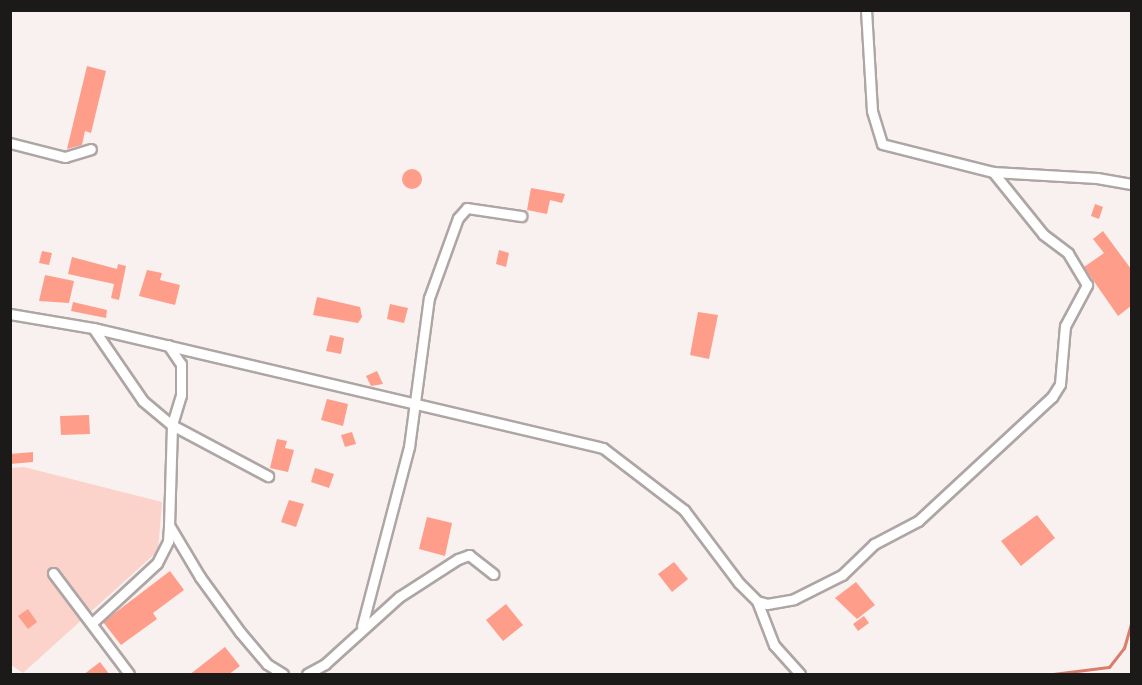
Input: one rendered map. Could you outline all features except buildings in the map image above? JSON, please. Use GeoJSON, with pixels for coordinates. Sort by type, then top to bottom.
{"type":"FeatureCollection","features":[{"type":"Feature","properties":{"kind":"street"},"geometry":{"type":"LineString","coordinates":[[866,10],[872,111],[882,144],[993,172],[1097,178],[1131,184]]}},
{"type":"Feature","properties":{"kind":"street"},"geometry":{"type":"LineString","coordinates":[[10,143],[65,157],[91,149]]}},
{"type":"Feature","properties":{"kind":"street"},"geometry":{"type":"LineString","coordinates":[[757,601],[795,599],[842,575],[874,544],[918,520],[1052,397],[1060,384],[1065,326],[1087,285],[1068,253],[1042,234],[993,172]]}},
{"type":"Feature","properties":{"kind":"street"},"geometry":{"type":"LineString","coordinates":[[362,626],[418,403],[429,298],[458,218],[467,208],[521,216]]}},
{"type":"Feature","properties":{"kind":"street"},"geometry":{"type":"LineString","coordinates":[[10,314],[93,328],[603,448],[684,510],[732,575],[757,601],[774,645],[800,675]]}},
{"type":"Feature","properties":{"kind":"street"},"geometry":{"type":"LineString","coordinates":[[93,328],[143,401],[172,425],[268,476]]}},
{"type":"Feature","properties":{"kind":"street"},"geometry":{"type":"LineString","coordinates":[[92,623],[157,563],[168,541],[172,425],[181,395],[181,364],[168,345]]}},
{"type":"Feature","properties":{"kind":"street"},"geometry":{"type":"LineString","coordinates":[[169,525],[200,577],[240,632],[267,664],[283,675]]}},
{"type":"Feature","properties":{"kind":"street"},"geometry":{"type":"LineString","coordinates":[[307,675],[325,664],[362,626],[458,559],[469,555],[493,574]]}},
{"type":"Feature","properties":{"kind":"street"},"geometry":{"type":"LineString","coordinates":[[53,573],[129,675]]}},
{"type":"Feature","properties":{"kind":"shaded area"},"geometry":{"type":"Polygon","coordinates":[[[24,467],[162,502],[158,551],[23,673],[11,665],[11,468],[24,467]]]}},
{"type":"Feature","properties":{"kind":"waterway"},"geometry":{"type":"LineString","coordinates":[[1053,674],[1109,667],[1124,648],[1131,624],[1132,585]]}}]}
